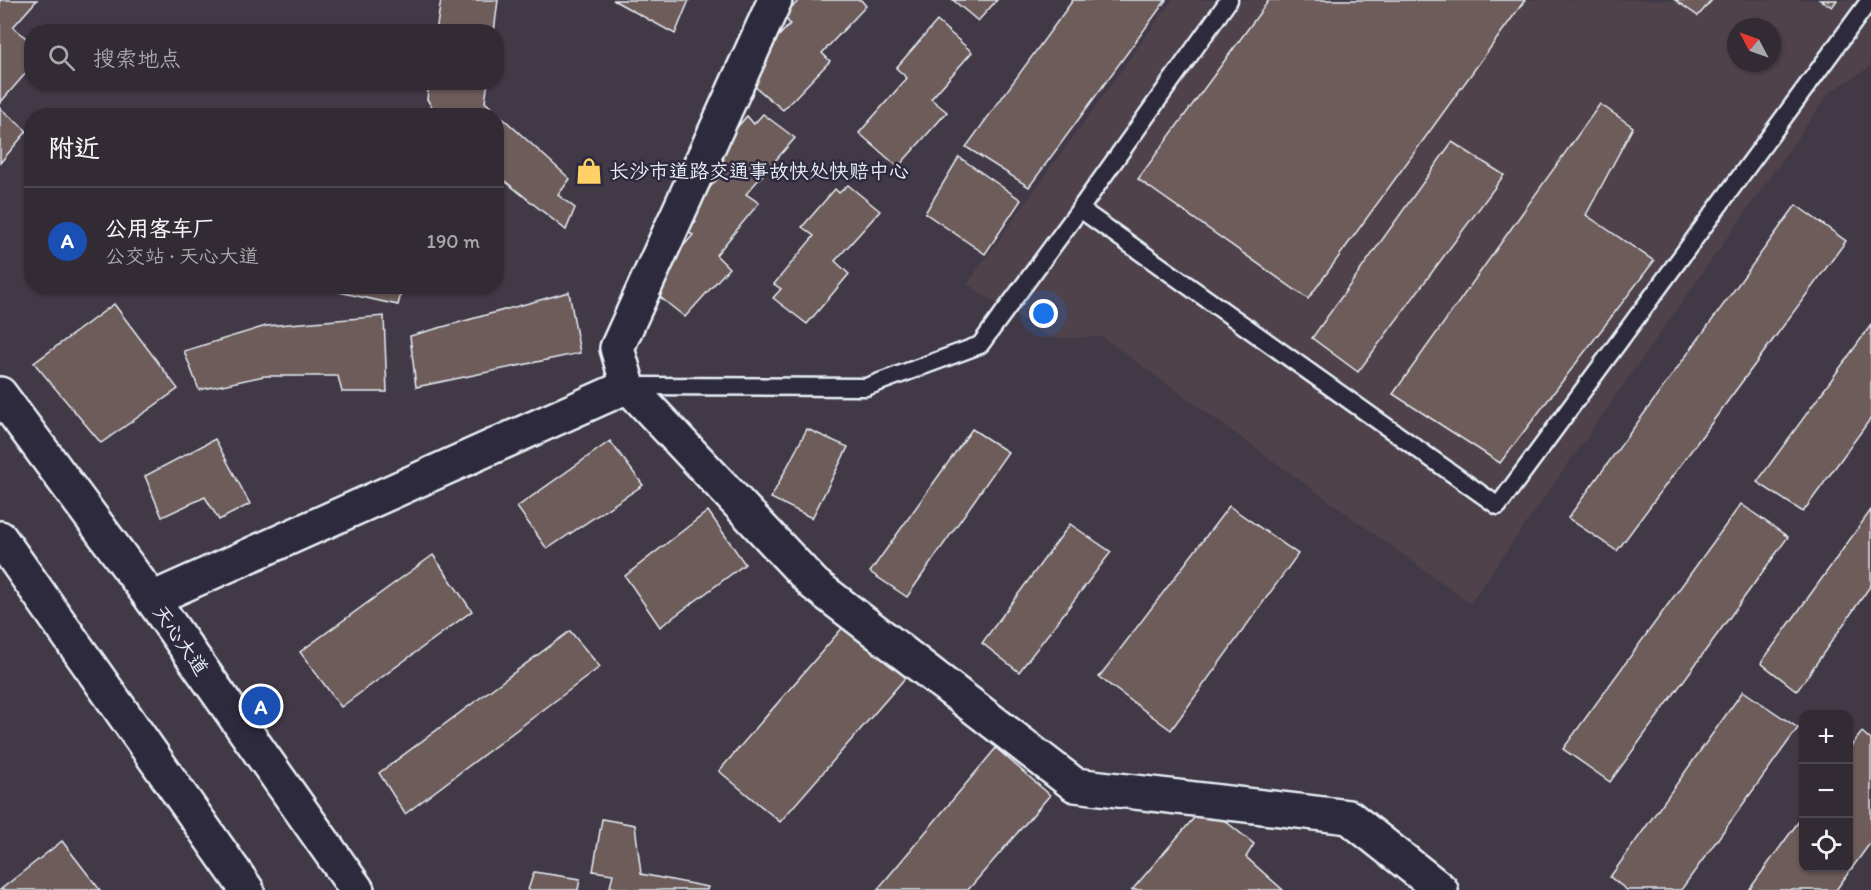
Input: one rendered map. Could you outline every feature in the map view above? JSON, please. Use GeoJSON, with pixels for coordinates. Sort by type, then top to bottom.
{"type":"FeatureCollection","features":[{"type":"Feature","properties":{"kind":"street"},"geometry":{"type":"LineString","coordinates":[[775,0],[617,348],[628,386],[814,584],[1075,786],[1349,817],[1441,890]]}},
{"type":"Feature","properties":{"kind":"street"},"geometry":{"type":"LineString","coordinates":[[152,599],[628,386]]}},
{"type":"Feature","properties":{"kind":"street","name":"天心大道"},"geometry":{"type":"LineString","coordinates":[[0,394],[152,599],[357,890]]}},
{"type":"Feature","properties":{"kind":"street"},"geometry":{"type":"LineString","coordinates":[[0,538],[247,890]]}},
{"type":"Feature","properties":{"kind":"lane"},"geometry":{"type":"LineString","coordinates":[[628,386],[866,387],[980,345],[1229,0]]}},
{"type":"Feature","properties":{"kind":"lane"},"geometry":{"type":"LineString","coordinates":[[1080,209],[1498,506],[1870,0]]}},
{"type":"Feature","properties":{"kind":"shaded area"},"geometry":{"type":"Polygon","coordinates":[[[1172,0],[1871,0],[1871,66],[1829,93],[1470,603],[1102,337],[1051,338],[967,284],[1172,0]]]}},
{"type":"Feature","properties":{"kind":"building"},"geometry":{"type":"Polygon","coordinates":[[[0,0],[37,0],[13,27],[24,36],[24,75],[0,103],[0,0]]]}},
{"type":"Feature","properties":{"kind":"building"},"geometry":{"type":"Polygon","coordinates":[[[441,0],[498,0],[495,24],[437,24],[441,0]]]}},
{"type":"Feature","properties":{"kind":"building"},"geometry":{"type":"Polygon","coordinates":[[[613,0],[689,0],[675,34],[613,0]]]}},
{"type":"Feature","properties":{"kind":"building"},"geometry":{"type":"Polygon","coordinates":[[[799,0],[861,0],[866,6],[822,53],[830,61],[783,110],[742,76],[790,24],[784,16],[799,0]]]}},
{"type":"Feature","properties":{"kind":"building"},"geometry":{"type":"Polygon","coordinates":[[[953,0],[997,0],[978,21],[953,0]]]}},
{"type":"Feature","properties":{"kind":"building"},"geometry":{"type":"Polygon","coordinates":[[[1073,0],[1166,0],[1029,187],[966,147],[1073,0]]]}},
{"type":"Feature","properties":{"kind":"building"},"geometry":{"type":"Polygon","coordinates":[[[1269,0],[1525,0],[1308,299],[1138,179],[1269,0]]]}},
{"type":"Feature","properties":{"kind":"building"},"geometry":{"type":"Polygon","coordinates":[[[1675,0],[1712,0],[1698,16],[1675,0]]]}},
{"type":"Feature","properties":{"kind":"building"},"geometry":{"type":"Polygon","coordinates":[[[1820,0],[1837,0],[1832,7],[1820,0]]]}},
{"type":"Feature","properties":{"kind":"building"},"geometry":{"type":"Polygon","coordinates":[[[937,21],[972,52],[931,99],[947,112],[898,167],[859,133],[907,78],[896,68],[937,21]]]}},
{"type":"Feature","properties":{"kind":"building"},"geometry":{"type":"Polygon","coordinates":[[[428,90],[487,90],[485,102],[492,108],[432,108],[427,99],[428,90]]]}},
{"type":"Feature","properties":{"kind":"building"},"geometry":{"type":"Polygon","coordinates":[[[1600,104],[1633,127],[1586,215],[1654,261],[1500,463],[1393,394],[1600,104]]]}},
{"type":"Feature","properties":{"kind":"building"},"geometry":{"type":"Polygon","coordinates":[[[0,108],[24,128],[24,135],[0,163],[0,108]]]}},
{"type":"Feature","properties":{"kind":"building"},"geometry":{"type":"Polygon","coordinates":[[[763,114],[795,138],[746,194],[759,203],[716,255],[729,268],[685,317],[655,293],[666,283],[658,275],[693,235],[686,231],[696,221],[687,213],[721,175],[715,171],[724,159],[716,151],[747,116],[754,124],[763,114]]]}},
{"type":"Feature","properties":{"kind":"building"},"geometry":{"type":"Polygon","coordinates":[[[504,119],[570,179],[558,195],[575,208],[566,230],[504,180],[504,119]]]}},
{"type":"Feature","properties":{"kind":"building"},"geometry":{"type":"Polygon","coordinates":[[[1452,142],[1504,175],[1358,372],[1312,338],[1452,142]]]}},
{"type":"Feature","properties":{"kind":"building"},"geometry":{"type":"Polygon","coordinates":[[[959,157],[1021,200],[985,254],[925,213],[959,157]]]}},
{"type":"Feature","properties":{"kind":"building"},"geometry":{"type":"Polygon","coordinates":[[[848,185],[880,211],[835,261],[849,274],[807,324],[773,298],[781,289],[774,284],[814,236],[802,227],[835,189],[839,193],[848,185]]]}},
{"type":"Feature","properties":{"kind":"building"},"geometry":{"type":"Polygon","coordinates":[[[1796,205],[1846,241],[1617,551],[1568,518],[1796,205]]]}},
{"type":"Feature","properties":{"kind":"building"},"geometry":{"type":"Polygon","coordinates":[[[569,292],[580,353],[416,387],[410,336],[569,292]]]}},
{"type":"Feature","properties":{"kind":"building"},"geometry":{"type":"Polygon","coordinates":[[[348,294],[401,294],[398,305],[348,294]]]}},
{"type":"Feature","properties":{"kind":"building"},"geometry":{"type":"Polygon","coordinates":[[[114,304],[178,389],[101,443],[34,363],[114,304]]]}},
{"type":"Feature","properties":{"kind":"building"},"geometry":{"type":"Polygon","coordinates":[[[384,316],[387,392],[342,392],[338,376],[264,376],[199,390],[184,351],[266,326],[384,316]]]}},
{"type":"Feature","properties":{"kind":"building"},"geometry":{"type":"Polygon","coordinates":[[[1871,325],[1871,418],[1803,512],[1757,482],[1871,325]]]}},
{"type":"Feature","properties":{"kind":"building"},"geometry":{"type":"Polygon","coordinates":[[[807,429],[848,447],[812,518],[771,498],[807,429]]]}},
{"type":"Feature","properties":{"kind":"building"},"geometry":{"type":"Polygon","coordinates":[[[972,429],[1008,452],[907,597],[870,572],[972,429]]]}},
{"type":"Feature","properties":{"kind":"building"},"geometry":{"type":"Polygon","coordinates":[[[215,439],[250,504],[219,520],[205,497],[162,517],[145,476],[215,439]]]}},
{"type":"Feature","properties":{"kind":"building"},"geometry":{"type":"Polygon","coordinates":[[[610,441],[643,485],[547,549],[517,507],[610,441]]]}},
{"type":"Feature","properties":{"kind":"building"},"geometry":{"type":"Polygon","coordinates":[[[1741,504],[1788,537],[1610,782],[1563,749],[1741,504]]]}},
{"type":"Feature","properties":{"kind":"building"},"geometry":{"type":"Polygon","coordinates":[[[1229,506],[1298,554],[1171,730],[1099,677],[1229,506]]]}},
{"type":"Feature","properties":{"kind":"building"},"geometry":{"type":"Polygon","coordinates":[[[1871,510],[1871,585],[1797,691],[1761,663],[1871,510]]]}},
{"type":"Feature","properties":{"kind":"building"},"geometry":{"type":"Polygon","coordinates":[[[708,511],[745,564],[660,627],[625,576],[708,511]]]}},
{"type":"Feature","properties":{"kind":"building"},"geometry":{"type":"Polygon","coordinates":[[[1070,524],[1111,552],[1019,672],[982,643],[1070,524]]]}},
{"type":"Feature","properties":{"kind":"building"},"geometry":{"type":"Polygon","coordinates":[[[433,555],[472,611],[341,707],[300,652],[433,555]]]}},
{"type":"Feature","properties":{"kind":"building"},"geometry":{"type":"Polygon","coordinates":[[[844,626],[906,677],[780,822],[719,771],[844,626]]]}},
{"type":"Feature","properties":{"kind":"building"},"geometry":{"type":"Polygon","coordinates":[[[570,631],[600,667],[405,814],[379,773],[570,631]]]}},
{"type":"Feature","properties":{"kind":"building"},"geometry":{"type":"Polygon","coordinates":[[[1743,691],[1798,728],[1681,890],[1627,890],[1610,877],[1743,691]]]}},
{"type":"Feature","properties":{"kind":"building"},"geometry":{"type":"Polygon","coordinates":[[[1862,732],[1871,740],[1871,842],[1853,867],[1853,764],[1853,744],[1862,732]]]}},
{"type":"Feature","properties":{"kind":"building"},"geometry":{"type":"Polygon","coordinates":[[[996,748],[1050,795],[968,890],[877,890],[996,748]]]}},
{"type":"Feature","properties":{"kind":"building"},"geometry":{"type":"Polygon","coordinates":[[[1205,805],[1254,844],[1246,857],[1283,890],[1132,890],[1205,805]]]}},
{"type":"Feature","properties":{"kind":"building"},"geometry":{"type":"Polygon","coordinates":[[[602,819],[635,825],[641,874],[708,887],[707,890],[633,890],[610,887],[613,874],[593,871],[602,819]]]}},
{"type":"Feature","properties":{"kind":"building"},"geometry":{"type":"Polygon","coordinates":[[[1799,821],[1799,872],[1849,872],[1836,890],[1749,890],[1799,821]]]}},
{"type":"Feature","properties":{"kind":"building"},"geometry":{"type":"Polygon","coordinates":[[[62,841],[100,890],[0,890],[62,841]]]}},
{"type":"Feature","properties":{"kind":"building"},"geometry":{"type":"Polygon","coordinates":[[[534,872],[580,879],[578,890],[528,890],[534,872]]]}},
{"type":"Feature","properties":{"kind":"place","name":"长沙市道路交通事故快处快赔中心"},"geometry":{"type":"Point","coordinates":[589,171]}},
{"type":"Feature","properties":{"kind":"place","name":"公用客车厂"},"geometry":{"type":"Point","coordinates":[261,706]}}]}
